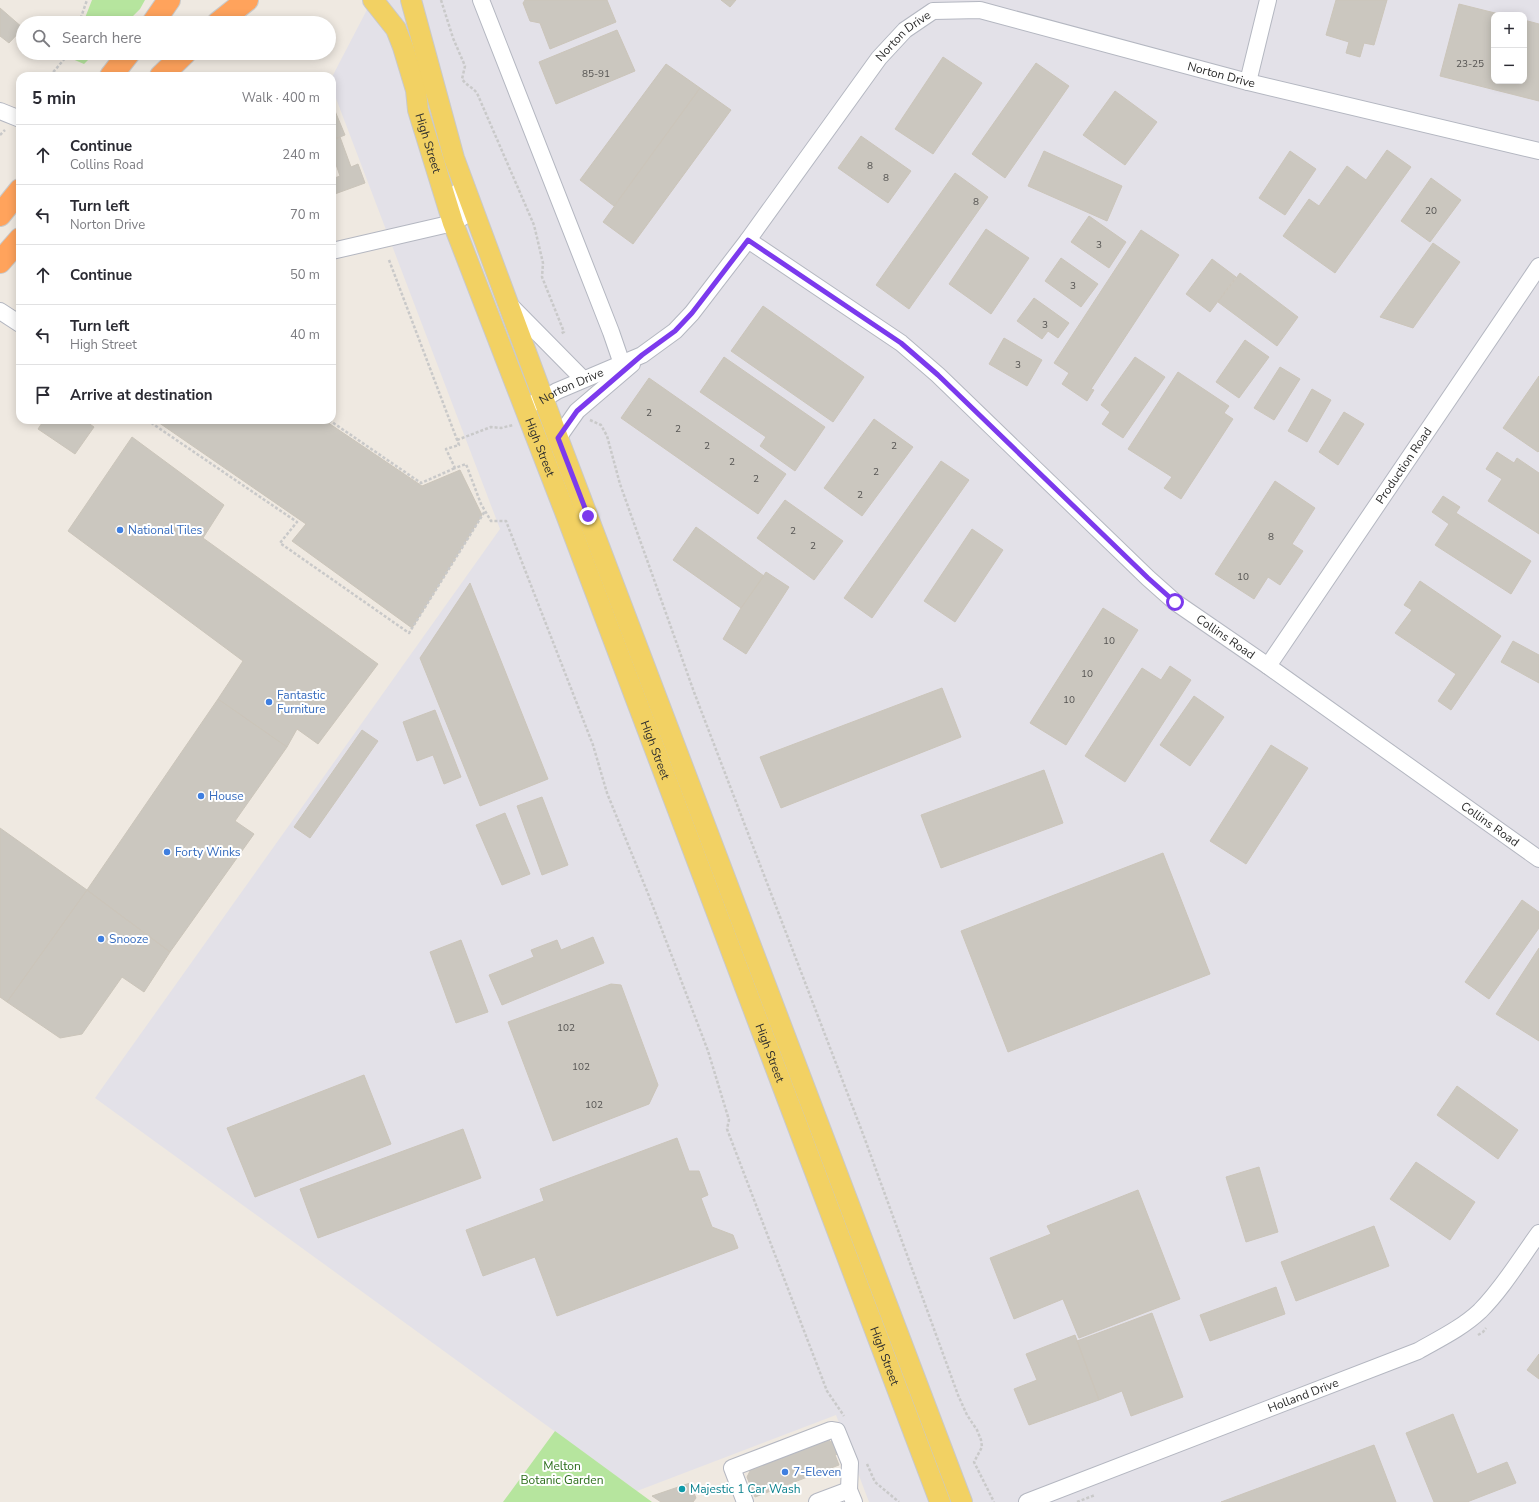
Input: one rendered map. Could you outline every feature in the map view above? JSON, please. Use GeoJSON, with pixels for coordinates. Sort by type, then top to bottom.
{"type":"FeatureCollection","features":[{"type":"Feature","properties":{"kind":"highway"},"geometry":{"type":"LineString","coordinates":[[158,16],[168,0]]}},
{"type":"Feature","properties":{"kind":"highway"},"geometry":{"type":"LineString","coordinates":[[227,16],[247,0]]}},
{"type":"Feature","properties":{"kind":"highway"},"geometry":{"type":"LineString","coordinates":[[114,72],[124,60]]}},
{"type":"Feature","properties":{"kind":"highway"},"geometry":{"type":"LineString","coordinates":[[165,72],[178,60]]}},
{"type":"Feature","properties":{"kind":"highway"},"geometry":{"type":"LineString","coordinates":[[0,215],[16,195]]}},
{"type":"Feature","properties":{"kind":"highway"},"geometry":{"type":"LineString","coordinates":[[0,262],[16,244]]}},
{"type":"Feature","properties":{"kind":"main road","name":"High Street"},"geometry":{"type":"LineString","coordinates":[[373,0],[396,29],[403,47],[416,90],[418,110],[453,224],[526,412],[934,1496]]}},
{"type":"Feature","properties":{"kind":"main road","name":"High Street"},"geometry":{"type":"LineString","coordinates":[[411,0],[454,158],[558,438],[962,1502]]}},
{"type":"Feature","properties":{"kind":"street"},"geometry":{"type":"LineString","coordinates":[[481,0],[622,364]]}},
{"type":"Feature","properties":{"kind":"street"},"geometry":{"type":"LineString","coordinates":[[1248,82],[1268,0]]}},
{"type":"Feature","properties":{"kind":"street","name":"Norton Drive"},"geometry":{"type":"LineString","coordinates":[[526,412],[557,391],[642,355],[675,331],[692,313],[748,240],[879,58],[905,30],[933,11],[980,10],[1248,82],[1539,152]]}},
{"type":"Feature","properties":{"kind":"street"},"geometry":{"type":"LineString","coordinates":[[0,111],[16,117]]}},
{"type":"Feature","properties":{"kind":"street"},"geometry":{"type":"LineString","coordinates":[[336,251],[453,224],[463,217],[464,211],[451,170],[454,158]]}},
{"type":"Feature","properties":{"kind":"street","name":"Collins Road"},"geometry":{"type":"LineString","coordinates":[[748,240],[901,343],[938,375],[1148,578],[1175,602],[1268,666],[1539,859]]}},
{"type":"Feature","properties":{"kind":"street","name":"Production Road"},"geometry":{"type":"LineString","coordinates":[[1268,666],[1539,266]]}},
{"type":"Feature","properties":{"kind":"street"},"geometry":{"type":"LineString","coordinates":[[508,302],[583,379]]}},
{"type":"Feature","properties":{"kind":"street"},"geometry":{"type":"LineString","coordinates":[[0,311],[16,321]]}},
{"type":"Feature","properties":{"kind":"street"},"geometry":{"type":"LineString","coordinates":[[558,438],[577,411],[642,355]]}},
{"type":"Feature","properties":{"kind":"street","name":"Holland Drive"},"geometry":{"type":"LineString","coordinates":[[1027,1502],[1418,1351],[1450,1334],[1479,1312],[1502,1285],[1539,1233]]}},
{"type":"Feature","properties":{"kind":"street"},"geometry":{"type":"LineString","coordinates":[[745,1502],[732,1468],[831,1430],[837,1431],[850,1463],[851,1496],[817,1502]]}},
{"type":"Feature","properties":{"kind":"path"},"geometry":{"type":"LineString","coordinates":[[81,16],[87,0]]}},
{"type":"Feature","properties":{"kind":"path"},"geometry":{"type":"LineString","coordinates":[[441,0],[453,38],[465,66],[462,78],[466,85],[477,93],[534,225],[543,263],[542,277],[564,332],[547,343]]}},
{"type":"Feature","properties":{"kind":"path"},"geometry":{"type":"LineString","coordinates":[[53,72],[63,60]]}},
{"type":"Feature","properties":{"kind":"path"},"geometry":{"type":"LineString","coordinates":[[389,260],[459,445],[446,449],[455,468]]}},
{"type":"Feature","properties":{"kind":"path"},"geometry":{"type":"LineString","coordinates":[[457,440],[491,427],[501,428],[513,425],[526,412]]}},
{"type":"Feature","properties":{"kind":"path"},"geometry":{"type":"LineString","coordinates":[[590,420],[601,425],[607,436],[620,484],[694,692],[863,1134],[958,1395],[967,1415],[982,1440],[982,1447],[974,1462],[994,1502]]}},
{"type":"Feature","properties":{"kind":"path"},"geometry":{"type":"LineString","coordinates":[[153,424],[297,522],[280,543],[410,633],[485,511]]}},
{"type":"Feature","properties":{"kind":"path"},"geometry":{"type":"LineString","coordinates":[[334,424],[421,483],[466,464],[481,504],[491,521],[506,521],[593,745],[607,793],[649,896],[708,1051],[729,1120],[726,1129],[827,1391],[844,1417]]}},
{"type":"Feature","properties":{"kind":"path"},"geometry":{"type":"LineString","coordinates":[[866,1464],[875,1482],[899,1502]]}},
{"type":"Feature","properties":{"kind":"shaded area"},"geometry":{"type":"Polygon","coordinates":[[[372,0],[1539,0],[1539,1502],[869,1502],[836,1415],[637,1491],[95,1098],[500,529],[336,98],[336,72],[335,72],[372,0]]]}},
{"type":"Feature","properties":{"kind":"green space"},"geometry":{"type":"Polygon","coordinates":[[[92,0],[145,0],[140,9],[133,16],[86,16],[92,0]]]}},
{"type":"Feature","properties":{"kind":"green space"},"geometry":{"type":"Polygon","coordinates":[[[75,60],[88,60],[84,64],[75,60]]]}},
{"type":"Feature","properties":{"kind":"green space","name":"Melton Botanic Garden"},"geometry":{"type":"Polygon","coordinates":[[[555,1431],[652,1502],[503,1502],[555,1431]]]}},
{"type":"Feature","properties":{"kind":"building"},"geometry":{"type":"Polygon","coordinates":[[[525,0],[607,0],[616,22],[550,49],[540,23],[530,21],[523,3],[525,0]]]}},
{"type":"Feature","properties":{"kind":"building"},"geometry":{"type":"Polygon","coordinates":[[[721,0],[736,0],[730,7],[721,0]]]}},
{"type":"Feature","properties":{"kind":"building"},"geometry":{"type":"Polygon","coordinates":[[[1336,0],[1387,0],[1374,45],[1364,43],[1360,57],[1346,53],[1349,42],[1326,35],[1336,0]]]}},
{"type":"Feature","properties":{"kind":"building"},"geometry":{"type":"Polygon","coordinates":[[[1459,4],[1491,12],[1491,84],[1527,84],[1527,21],[1539,24],[1539,101],[1440,76],[1459,4]]]}},
{"type":"Feature","properties":{"kind":"building"},"geometry":{"type":"Polygon","coordinates":[[[0,8],[16,22],[16,36],[9,43],[0,36],[0,8]]]}},
{"type":"Feature","properties":{"kind":"building"},"geometry":{"type":"Polygon","coordinates":[[[617,30],[635,71],[556,104],[539,62],[617,30]]]}},
{"type":"Feature","properties":{"kind":"building"},"geometry":{"type":"Polygon","coordinates":[[[943,57],[982,83],[933,154],[895,129],[943,57]]]}},
{"type":"Feature","properties":{"kind":"building"},"geometry":{"type":"Polygon","coordinates":[[[1036,63],[1069,86],[1005,178],[972,154],[1036,63]]]}},
{"type":"Feature","properties":{"kind":"building"},"geometry":{"type":"Polygon","coordinates":[[[666,64],[700,88],[614,206],[580,180],[666,64]]]}},
{"type":"Feature","properties":{"kind":"building"},"geometry":{"type":"Polygon","coordinates":[[[700,88],[731,110],[633,244],[603,222],[700,88]]]}},
{"type":"Feature","properties":{"kind":"building"},"geometry":{"type":"Polygon","coordinates":[[[1115,91],[1157,122],[1125,165],[1083,135],[1115,91]]]}},
{"type":"Feature","properties":{"kind":"building"},"geometry":{"type":"Polygon","coordinates":[[[336,113],[345,135],[336,138],[336,113]]]}},
{"type":"Feature","properties":{"kind":"building"},"geometry":{"type":"Polygon","coordinates":[[[861,136],[911,171],[888,203],[838,168],[861,136]]]}},
{"type":"Feature","properties":{"kind":"building"},"geometry":{"type":"Polygon","coordinates":[[[340,137],[351,167],[358,164],[365,183],[336,194],[336,178],[340,176],[336,164],[336,138],[340,137]]]}},
{"type":"Feature","properties":{"kind":"building"},"geometry":{"type":"Polygon","coordinates":[[[1387,150],[1411,167],[1335,273],[1283,236],[1309,199],[1319,206],[1347,166],[1366,180],[1387,150]]]}},
{"type":"Feature","properties":{"kind":"building"},"geometry":{"type":"Polygon","coordinates":[[[1044,151],[1122,186],[1107,221],[1028,186],[1044,151]]]}},
{"type":"Feature","properties":{"kind":"building"},"geometry":{"type":"Polygon","coordinates":[[[1290,151],[1316,169],[1285,215],[1259,198],[1290,151]]]}},
{"type":"Feature","properties":{"kind":"building"},"geometry":{"type":"Polygon","coordinates":[[[955,173],[988,197],[909,309],[876,285],[955,173]]]}},
{"type":"Feature","properties":{"kind":"building"},"geometry":{"type":"Polygon","coordinates":[[[1431,178],[1461,200],[1430,242],[1401,221],[1431,178]]]}},
{"type":"Feature","properties":{"kind":"building"},"geometry":{"type":"Polygon","coordinates":[[[1089,216],[1126,242],[1109,268],[1071,242],[1089,216]]]}},
{"type":"Feature","properties":{"kind":"building"},"geometry":{"type":"Polygon","coordinates":[[[986,229],[1029,258],[991,314],[949,284],[986,229]]]}},
{"type":"Feature","properties":{"kind":"building"},"geometry":{"type":"Polygon","coordinates":[[[1141,230],[1179,255],[1091,389],[1094,390],[1087,401],[1062,384],[1069,373],[1054,363],[1141,230]]]}},
{"type":"Feature","properties":{"kind":"building"},"geometry":{"type":"Polygon","coordinates":[[[1433,243],[1460,262],[1413,328],[1380,317],[1433,243]]]}},
{"type":"Feature","properties":{"kind":"building"},"geometry":{"type":"Polygon","coordinates":[[[1061,258],[1098,284],[1081,307],[1045,281],[1061,258]]]}},
{"type":"Feature","properties":{"kind":"building"},"geometry":{"type":"Polygon","coordinates":[[[1212,259],[1236,277],[1210,312],[1186,294],[1212,259]]]}},
{"type":"Feature","properties":{"kind":"building"},"geometry":{"type":"Polygon","coordinates":[[[1240,273],[1298,317],[1277,346],[1218,302],[1240,273]]]}},
{"type":"Feature","properties":{"kind":"building"},"geometry":{"type":"Polygon","coordinates":[[[1034,298],[1069,323],[1058,338],[1048,331],[1042,339],[1017,321],[1034,298]]]}},
{"type":"Feature","properties":{"kind":"building"},"geometry":{"type":"Polygon","coordinates":[[[763,306],[864,377],[833,422],[731,351],[763,306]]]}},
{"type":"Feature","properties":{"kind":"building"},"geometry":{"type":"Polygon","coordinates":[[[1004,338],[1042,360],[1027,386],[989,364],[1004,338]]]}},
{"type":"Feature","properties":{"kind":"building"},"geometry":{"type":"Polygon","coordinates":[[[1245,340],[1269,357],[1239,398],[1216,382],[1245,340]]]}},
{"type":"Feature","properties":{"kind":"building"},"geometry":{"type":"Polygon","coordinates":[[[724,357],[825,427],[795,471],[760,446],[766,437],[700,392],[724,357]]]}},
{"type":"Feature","properties":{"kind":"building"},"geometry":{"type":"Polygon","coordinates":[[[1135,357],[1165,377],[1123,438],[1102,424],[1110,412],[1101,405],[1135,357]]]}},
{"type":"Feature","properties":{"kind":"building"},"geometry":{"type":"Polygon","coordinates":[[[1280,367],[1300,379],[1274,420],[1254,408],[1280,367]]]}},
{"type":"Feature","properties":{"kind":"building"},"geometry":{"type":"Polygon","coordinates":[[[1178,372],[1229,406],[1224,413],[1233,419],[1181,499],[1164,488],[1172,477],[1128,449],[1178,372]]]}},
{"type":"Feature","properties":{"kind":"building"},"geometry":{"type":"Polygon","coordinates":[[[1539,376],[1539,451],[1538,452],[1503,428],[1539,376]]]}},
{"type":"Feature","properties":{"kind":"building"},"geometry":{"type":"Polygon","coordinates":[[[649,378],[786,474],[758,514],[621,418],[649,378]]]}},
{"type":"Feature","properties":{"kind":"building"},"geometry":{"type":"Polygon","coordinates":[[[1312,389],[1331,400],[1307,442],[1288,431],[1312,389]]]}},
{"type":"Feature","properties":{"kind":"building"},"geometry":{"type":"Polygon","coordinates":[[[1344,412],[1364,424],[1338,465],[1319,452],[1344,412]]]}},
{"type":"Feature","properties":{"kind":"building"},"geometry":{"type":"Polygon","coordinates":[[[874,419],[913,447],[862,516],[824,488],[874,419]]]}},
{"type":"Feature","properties":{"kind":"building"},"geometry":{"type":"Polygon","coordinates":[[[41,424],[90,424],[94,427],[75,454],[38,429],[41,424]]]}},
{"type":"Feature","properties":{"kind":"building"},"geometry":{"type":"Polygon","coordinates":[[[161,424],[330,424],[422,486],[460,470],[482,515],[412,628],[292,541],[306,524],[161,424]]]}},
{"type":"Feature","properties":{"kind":"building"},"geometry":{"type":"Polygon","coordinates":[[[132,437],[224,505],[203,538],[378,664],[318,744],[297,729],[287,747],[218,699],[243,661],[68,531],[132,437]]]}},
{"type":"Feature","properties":{"kind":"building"},"geometry":{"type":"Polygon","coordinates":[[[1497,452],[1514,463],[1517,458],[1539,473],[1539,534],[1488,501],[1502,479],[1486,469],[1497,452]]]}},
{"type":"Feature","properties":{"kind":"building"},"geometry":{"type":"Polygon","coordinates":[[[941,461],[969,480],[872,618],[844,598],[941,461]]]}},
{"type":"Feature","properties":{"kind":"building"},"geometry":{"type":"Polygon","coordinates":[[[1275,481],[1315,508],[1292,544],[1303,551],[1280,585],[1268,577],[1254,599],[1215,574],[1275,481]]]}},
{"type":"Feature","properties":{"kind":"building"},"geometry":{"type":"Polygon","coordinates":[[[1443,496],[1460,507],[1456,513],[1531,561],[1511,594],[1435,545],[1449,524],[1432,512],[1443,496]]]}},
{"type":"Feature","properties":{"kind":"building"},"geometry":{"type":"Polygon","coordinates":[[[785,500],[843,541],[814,580],[757,538],[785,500]]]}},
{"type":"Feature","properties":{"kind":"building"},"geometry":{"type":"Polygon","coordinates":[[[696,527],[764,576],[741,608],[673,560],[696,527]]]}},
{"type":"Feature","properties":{"kind":"building"},"geometry":{"type":"Polygon","coordinates":[[[972,529],[1003,550],[955,622],[924,601],[972,529]]]}},
{"type":"Feature","properties":{"kind":"building"},"geometry":{"type":"Polygon","coordinates":[[[766,572],[789,587],[746,654],[723,639],[741,608],[766,572]]]}},
{"type":"Feature","properties":{"kind":"building"},"geometry":{"type":"Polygon","coordinates":[[[1420,581],[1501,636],[1451,710],[1438,701],[1456,674],[1395,633],[1412,610],[1404,605],[1420,581]]]}},
{"type":"Feature","properties":{"kind":"building"},"geometry":{"type":"Polygon","coordinates":[[[470,583],[548,779],[480,806],[420,658],[470,583]]]}},
{"type":"Feature","properties":{"kind":"building"},"geometry":{"type":"Polygon","coordinates":[[[1103,608],[1138,630],[1066,745],[1030,723],[1103,608]]]}},
{"type":"Feature","properties":{"kind":"building"},"geometry":{"type":"Polygon","coordinates":[[[1513,641],[1539,655],[1539,683],[1501,662],[1513,641]]]}},
{"type":"Feature","properties":{"kind":"building"},"geometry":{"type":"Polygon","coordinates":[[[1170,666],[1191,680],[1125,782],[1085,756],[1142,668],[1161,680],[1170,666]]]}},
{"type":"Feature","properties":{"kind":"building"},"geometry":{"type":"Polygon","coordinates":[[[942,688],[961,737],[781,808],[760,757],[942,688]]]}},
{"type":"Feature","properties":{"kind":"building"},"geometry":{"type":"Polygon","coordinates":[[[1194,696],[1224,717],[1190,766],[1160,745],[1194,696]]]}},
{"type":"Feature","properties":{"kind":"building"},"geometry":{"type":"Polygon","coordinates":[[[218,699],[287,747],[235,821],[254,834],[170,952],[87,890],[218,699]]]}},
{"type":"Feature","properties":{"kind":"building"},"geometry":{"type":"Polygon","coordinates":[[[435,710],[461,777],[444,784],[433,755],[417,761],[403,722],[435,710]]]}},
{"type":"Feature","properties":{"kind":"building"},"geometry":{"type":"Polygon","coordinates":[[[362,730],[378,741],[310,838],[294,827],[362,730]]]}},
{"type":"Feature","properties":{"kind":"building"},"geometry":{"type":"Polygon","coordinates":[[[1271,745],[1308,768],[1246,864],[1210,841],[1271,745]]]}},
{"type":"Feature","properties":{"kind":"building"},"geometry":{"type":"Polygon","coordinates":[[[1044,770],[1063,823],[941,868],[921,815],[1044,770]]]}},
{"type":"Feature","properties":{"kind":"building"},"geometry":{"type":"Polygon","coordinates":[[[542,797],[568,865],[542,875],[517,806],[542,797]]]}},
{"type":"Feature","properties":{"kind":"building"},"geometry":{"type":"Polygon","coordinates":[[[505,813],[530,874],[502,885],[476,825],[505,813]]]}},
{"type":"Feature","properties":{"kind":"building"},"geometry":{"type":"Polygon","coordinates":[[[0,828],[87,890],[7,1002],[0,997],[0,828]]]}},
{"type":"Feature","properties":{"kind":"building"},"geometry":{"type":"Polygon","coordinates":[[[1163,853],[1210,974],[1008,1052],[961,931],[1163,853]]]}},
{"type":"Feature","properties":{"kind":"building"},"geometry":{"type":"Polygon","coordinates":[[[87,890],[170,952],[144,992],[122,977],[82,1034],[60,1038],[7,1002],[87,890]]]}},
{"type":"Feature","properties":{"kind":"building"},"geometry":{"type":"Polygon","coordinates":[[[1522,900],[1539,912],[1539,928],[1489,999],[1465,982],[1522,900]]]}},
{"type":"Feature","properties":{"kind":"building"},"geometry":{"type":"Polygon","coordinates":[[[593,937],[604,963],[502,1005],[489,975],[534,957],[531,950],[557,940],[561,950],[593,937]]]}},
{"type":"Feature","properties":{"kind":"building"},"geometry":{"type":"Polygon","coordinates":[[[461,940],[488,1012],[456,1023],[430,952],[461,940]]]}},
{"type":"Feature","properties":{"kind":"building"},"geometry":{"type":"Polygon","coordinates":[[[1539,948],[1539,1041],[1496,1014],[1539,948]]]}},
{"type":"Feature","properties":{"kind":"building"},"geometry":{"type":"Polygon","coordinates":[[[611,984],[621,985],[658,1085],[649,1104],[553,1141],[508,1022],[611,984]]]}},
{"type":"Feature","properties":{"kind":"building"},"geometry":{"type":"Polygon","coordinates":[[[364,1075],[391,1144],[255,1197],[227,1128],[364,1075]]]}},
{"type":"Feature","properties":{"kind":"building"},"geometry":{"type":"Polygon","coordinates":[[[1457,1086],[1518,1130],[1498,1159],[1437,1115],[1457,1086]]]}},
{"type":"Feature","properties":{"kind":"building"},"geometry":{"type":"Polygon","coordinates":[[[463,1129],[481,1178],[318,1238],[300,1189],[463,1129]]]}},
{"type":"Feature","properties":{"kind":"building"},"geometry":{"type":"Polygon","coordinates":[[[677,1138],[689,1171],[699,1171],[708,1195],[701,1198],[712,1227],[733,1235],[738,1248],[557,1316],[535,1257],[483,1276],[466,1230],[544,1201],[540,1189],[677,1138]]]}},
{"type":"Feature","properties":{"kind":"building"},"geometry":{"type":"Polygon","coordinates":[[[1416,1162],[1475,1202],[1450,1240],[1390,1199],[1416,1162]]]}},
{"type":"Feature","properties":{"kind":"building"},"geometry":{"type":"Polygon","coordinates":[[[1259,1167],[1278,1232],[1246,1242],[1226,1177],[1259,1167]]]}},
{"type":"Feature","properties":{"kind":"building"},"geometry":{"type":"Polygon","coordinates":[[[1138,1190],[1180,1299],[1079,1338],[1063,1299],[1014,1319],[990,1258],[1051,1234],[1047,1226],[1138,1190]]]}},
{"type":"Feature","properties":{"kind":"building"},"geometry":{"type":"Polygon","coordinates":[[[1374,1226],[1389,1266],[1296,1301],[1281,1262],[1374,1226]]]}},
{"type":"Feature","properties":{"kind":"building"},"geometry":{"type":"Polygon","coordinates":[[[1276,1287],[1285,1314],[1210,1341],[1200,1315],[1276,1287]]]}},
{"type":"Feature","properties":{"kind":"building"},"geometry":{"type":"Polygon","coordinates":[[[1152,1313],[1183,1397],[1131,1416],[1122,1391],[1099,1400],[1077,1341],[1152,1313]]]}},
{"type":"Feature","properties":{"kind":"building"},"geometry":{"type":"Polygon","coordinates":[[[1075,1335],[1099,1400],[1029,1425],[1014,1389],[1037,1380],[1026,1354],[1075,1335]]]}},
{"type":"Feature","properties":{"kind":"building"},"geometry":{"type":"Polygon","coordinates":[[[1539,1354],[1539,1379],[1527,1370],[1539,1354]]]}},
{"type":"Feature","properties":{"kind":"building"},"geometry":{"type":"Polygon","coordinates":[[[1453,1414],[1477,1474],[1507,1462],[1516,1483],[1467,1502],[1434,1502],[1406,1433],[1453,1414]]]}},
{"type":"Feature","properties":{"kind":"building","name":"7-Eleven"},"geometry":{"type":"Polygon","coordinates":[[[829,1438],[830,1442],[839,1439],[843,1452],[835,1455],[839,1465],[755,1497],[747,1477],[752,1467],[829,1438]]]}},
{"type":"Feature","properties":{"kind":"building"},"geometry":{"type":"Polygon","coordinates":[[[1374,1445],[1396,1502],[1221,1502],[1374,1445]]]}},
{"type":"Feature","properties":{"kind":"building","name":"Majestic 1 Car Wash"},"geometry":{"type":"Polygon","coordinates":[[[690,1483],[696,1498],[693,1502],[661,1502],[652,1496],[690,1483]]]}},
{"type":"Feature","properties":{"kind":"place","name":"National Tiles"},"geometry":{"type":"Point","coordinates":[120,530]}},
{"type":"Feature","properties":{"kind":"place","name":"Fantastic Furniture"},"geometry":{"type":"Point","coordinates":[269,702]}},
{"type":"Feature","properties":{"kind":"place","name":"House"},"geometry":{"type":"Point","coordinates":[201,796]}},
{"type":"Feature","properties":{"kind":"place","name":"Forty Winks"},"geometry":{"type":"Point","coordinates":[167,852]}},
{"type":"Feature","properties":{"kind":"place","name":"Snooze"},"geometry":{"type":"Point","coordinates":[101,939]}},
{"type":"Feature","properties":{"kind":"place","name":"7-Eleven"},"geometry":{"type":"Point","coordinates":[785,1472]}},
{"type":"Feature","properties":{"kind":"place","name":"Majestic 1 Car Wash"},"geometry":{"type":"Point","coordinates":[682,1489]}},
{"type":"Feature","properties":{"kind":"route"},"geometry":{"type":"LineString","coordinates":[[588,516],[558,438],[577,411],[642,355],[675,331],[692,313],[748,240],[901,343],[938,375],[1148,578],[1175,602]]}}]}
